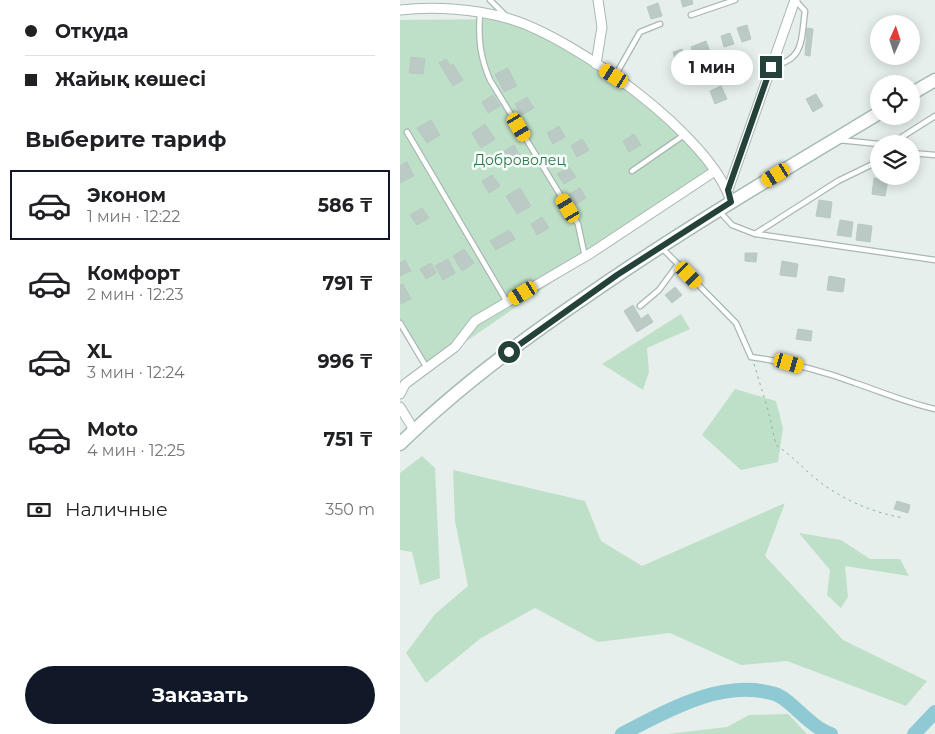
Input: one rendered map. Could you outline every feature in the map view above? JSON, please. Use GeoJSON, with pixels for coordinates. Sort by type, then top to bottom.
{"type":"FeatureCollection","features":[{"type":"Feature","properties":{"kind":"main road"},"geometry":{"type":"LineString","coordinates":[[920,89],[935,80]]}},
{"type":"Feature","properties":{"kind":"main road"},"geometry":{"type":"LineString","coordinates":[[400,444],[448,398],[540,328],[718,210],[729,196],[870,119]]}},
{"type":"Feature","properties":{"kind":"street"},"geometry":{"type":"LineString","coordinates":[[596,64],[602,27],[598,0]]}},
{"type":"Feature","properties":{"kind":"street"},"geometry":{"type":"LineString","coordinates":[[729,196],[795,0]]}},
{"type":"Feature","properties":{"kind":"street"},"geometry":{"type":"LineString","coordinates":[[400,10],[423,7],[510,19],[544,34],[614,76],[664,114],[707,158],[729,196]]}},
{"type":"Feature","properties":{"kind":"street"},"geometry":{"type":"LineString","coordinates":[[400,394],[404,384],[455,347],[475,321],[585,257],[715,171]]}},
{"type":"Feature","properties":{"kind":"street"},"geometry":{"type":"LineString","coordinates":[[400,407],[414,430]]}},
{"type":"Feature","properties":{"kind":"lane"},"geometry":{"type":"LineString","coordinates":[[490,0],[510,19]]}},
{"type":"Feature","properties":{"kind":"lane"},"geometry":{"type":"LineString","coordinates":[[691,15],[735,0]]}},
{"type":"Feature","properties":{"kind":"lane"},"geometry":{"type":"LineString","coordinates":[[771,67],[782,65],[793,58],[800,49],[805,12],[795,0]]}},
{"type":"Feature","properties":{"kind":"lane"},"geometry":{"type":"LineString","coordinates":[[480,14],[478,36],[482,61],[490,80],[578,224],[585,257]]}},
{"type":"Feature","properties":{"kind":"lane"},"geometry":{"type":"LineString","coordinates":[[614,76],[640,32],[660,24]]}},
{"type":"Feature","properties":{"kind":"lane"},"geometry":{"type":"LineString","coordinates":[[905,135],[935,116]]}},
{"type":"Feature","properties":{"kind":"lane"},"geometry":{"type":"LineString","coordinates":[[407,132],[507,302]]}},
{"type":"Feature","properties":{"kind":"lane"},"geometry":{"type":"LineString","coordinates":[[632,171],[684,134]]}},
{"type":"Feature","properties":{"kind":"lane"},"geometry":{"type":"LineString","coordinates":[[835,140],[870,143]]}},
{"type":"Feature","properties":{"kind":"lane"},"geometry":{"type":"LineString","coordinates":[[920,152],[935,155]]}},
{"type":"Feature","properties":{"kind":"lane"},"geometry":{"type":"LineString","coordinates":[[755,234],[838,181],[870,165]]}},
{"type":"Feature","properties":{"kind":"lane"},"geometry":{"type":"LineString","coordinates":[[718,210],[732,225],[755,234],[935,260]]}},
{"type":"Feature","properties":{"kind":"lane"},"geometry":{"type":"LineString","coordinates":[[661,247],[736,323],[751,357],[789,363],[853,382],[914,405],[935,410]]}},
{"type":"Feature","properties":{"kind":"lane"},"geometry":{"type":"LineString","coordinates":[[640,306],[659,290],[678,264]]}},
{"type":"Feature","properties":{"kind":"lane"},"geometry":{"type":"LineString","coordinates":[[400,322],[427,368]]}},
{"type":"Feature","properties":{"kind":"path"},"geometry":{"type":"LineString","coordinates":[[751,357],[768,410],[776,446],[793,457],[825,486],[875,513],[904,518]]}},
{"type":"Feature","properties":{"kind":"green space","name":"Доброволец"},"geometry":{"type":"Polygon","coordinates":[[[510,19],[615,76],[684,135],[715,171],[427,368],[400,325],[400,20],[510,19]]]}},
{"type":"Feature","properties":{"kind":"green space"},"geometry":{"type":"Polygon","coordinates":[[[681,314],[690,329],[647,348],[649,372],[643,390],[602,364],[681,314]]]}},
{"type":"Feature","properties":{"kind":"green space"},"geometry":{"type":"Polygon","coordinates":[[[735,389],[776,401],[783,428],[778,462],[741,470],[702,435],[735,389]]]}},
{"type":"Feature","properties":{"kind":"green space"},"geometry":{"type":"Polygon","coordinates":[[[422,456],[435,468],[440,578],[420,585],[412,552],[400,550],[400,473],[422,456]]]}},
{"type":"Feature","properties":{"kind":"green space"},"geometry":{"type":"Polygon","coordinates":[[[453,470],[585,501],[601,541],[642,566],[785,503],[765,556],[843,640],[927,681],[906,706],[787,661],[741,665],[670,633],[598,642],[535,608],[481,638],[426,683],[406,653],[435,614],[468,586],[455,521],[453,470]]]}},
{"type":"Feature","properties":{"kind":"green space"},"geometry":{"type":"Polygon","coordinates":[[[799,533],[841,540],[870,559],[900,559],[909,576],[845,566],[848,597],[841,608],[827,595],[830,570],[799,533]]]}},
{"type":"Feature","properties":{"kind":"green space"},"geometry":{"type":"Polygon","coordinates":[[[788,714],[807,734],[667,734],[727,727],[749,715],[788,714]]]}},
{"type":"Feature","properties":{"kind":"building"},"geometry":{"type":"Polygon","coordinates":[[[681,0],[692,0],[693,4],[683,7],[681,0]]]}},
{"type":"Feature","properties":{"kind":"building"},"geometry":{"type":"Polygon","coordinates":[[[658,3],[662,16],[651,19],[647,7],[658,3]]]}},
{"type":"Feature","properties":{"kind":"building"},"geometry":{"type":"Polygon","coordinates":[[[747,25],[751,39],[742,42],[737,28],[747,25]]]}},
{"type":"Feature","properties":{"kind":"building"},"geometry":{"type":"Polygon","coordinates":[[[807,28],[813,29],[810,56],[805,55],[807,28]]]}},
{"type":"Feature","properties":{"kind":"building"},"geometry":{"type":"Polygon","coordinates":[[[730,33],[734,44],[724,47],[721,36],[730,33]]]}},
{"type":"Feature","properties":{"kind":"building"},"geometry":{"type":"Polygon","coordinates":[[[706,41],[710,52],[695,58],[691,47],[706,41]]]}},
{"type":"Feature","properties":{"kind":"building"},"geometry":{"type":"Polygon","coordinates":[[[682,49],[686,60],[676,63],[673,52],[682,49]]]}},
{"type":"Feature","properties":{"kind":"building"},"geometry":{"type":"Polygon","coordinates":[[[411,57],[425,59],[423,74],[409,73],[411,57]]]}},
{"type":"Feature","properties":{"kind":"building"},"geometry":{"type":"Polygon","coordinates":[[[446,59],[450,66],[453,64],[463,80],[453,86],[439,63],[446,59]]]}},
{"type":"Feature","properties":{"kind":"building"},"geometry":{"type":"Polygon","coordinates":[[[508,68],[517,86],[504,92],[495,74],[508,68]]]}},
{"type":"Feature","properties":{"kind":"building"},"geometry":{"type":"Polygon","coordinates":[[[721,86],[727,99],[715,104],[710,91],[721,86]]]}},
{"type":"Feature","properties":{"kind":"building"},"geometry":{"type":"Polygon","coordinates":[[[816,94],[823,106],[813,112],[806,99],[816,94]]]}},
{"type":"Feature","properties":{"kind":"building"},"geometry":{"type":"Polygon","coordinates":[[[493,95],[500,106],[488,113],[482,102],[493,95]]]}},
{"type":"Feature","properties":{"kind":"building"},"geometry":{"type":"Polygon","coordinates":[[[527,97],[534,108],[522,115],[515,104],[527,97]]]}},
{"type":"Feature","properties":{"kind":"building"},"geometry":{"type":"Polygon","coordinates":[[[431,120],[440,135],[427,143],[417,128],[431,120]]]}},
{"type":"Feature","properties":{"kind":"building"},"geometry":{"type":"Polygon","coordinates":[[[485,124],[495,139],[481,148],[472,133],[485,124]]]}},
{"type":"Feature","properties":{"kind":"building"},"geometry":{"type":"Polygon","coordinates":[[[559,126],[565,137],[553,144],[547,133],[559,126]]]}},
{"type":"Feature","properties":{"kind":"building"},"geometry":{"type":"Polygon","coordinates":[[[634,134],[641,145],[629,152],[623,141],[634,134]]]}},
{"type":"Feature","properties":{"kind":"building"},"geometry":{"type":"Polygon","coordinates":[[[582,139],[589,150],[577,157],[571,146],[582,139]]]}},
{"type":"Feature","properties":{"kind":"building"},"geometry":{"type":"Polygon","coordinates":[[[514,145],[520,156],[508,163],[502,152],[514,145]]]}},
{"type":"Feature","properties":{"kind":"building"},"geometry":{"type":"Polygon","coordinates":[[[407,162],[414,176],[400,183],[400,166],[407,162]]]}},
{"type":"Feature","properties":{"kind":"building"},"geometry":{"type":"Polygon","coordinates":[[[569,167],[576,177],[564,184],[557,174],[569,167]]]}},
{"type":"Feature","properties":{"kind":"building"},"geometry":{"type":"Polygon","coordinates":[[[492,175],[500,186],[489,193],[482,181],[492,175]]]}},
{"type":"Feature","properties":{"kind":"building"},"geometry":{"type":"Polygon","coordinates":[[[873,185],[887,185],[885,196],[872,194],[873,185]]]}},
{"type":"Feature","properties":{"kind":"building"},"geometry":{"type":"Polygon","coordinates":[[[520,188],[531,206],[517,214],[506,196],[520,188]]]}},
{"type":"Feature","properties":{"kind":"building"},"geometry":{"type":"Polygon","coordinates":[[[580,188],[586,198],[575,205],[568,195],[580,188]]]}},
{"type":"Feature","properties":{"kind":"building"},"geometry":{"type":"Polygon","coordinates":[[[819,200],[832,202],[830,218],[816,216],[819,200]]]}},
{"type":"Feature","properties":{"kind":"building"},"geometry":{"type":"Polygon","coordinates":[[[422,208],[429,218],[417,225],[410,215],[422,208]]]}},
{"type":"Feature","properties":{"kind":"building"},"geometry":{"type":"Polygon","coordinates":[[[542,217],[549,228],[537,235],[531,224],[542,217]]]}},
{"type":"Feature","properties":{"kind":"building"},"geometry":{"type":"Polygon","coordinates":[[[840,220],[853,222],[851,237],[837,235],[840,220]]]}},
{"type":"Feature","properties":{"kind":"building"},"geometry":{"type":"Polygon","coordinates":[[[858,224],[872,226],[870,242],[856,240],[858,224]]]}},
{"type":"Feature","properties":{"kind":"building"},"geometry":{"type":"Polygon","coordinates":[[[509,230],[515,239],[496,250],[490,241],[509,230]]]}},
{"type":"Feature","properties":{"kind":"building"},"geometry":{"type":"Polygon","coordinates":[[[464,249],[474,263],[462,271],[453,256],[464,249]]]}},
{"type":"Feature","properties":{"kind":"building"},"geometry":{"type":"Polygon","coordinates":[[[745,253],[757,253],[756,262],[745,261],[745,253]]]}},
{"type":"Feature","properties":{"kind":"building"},"geometry":{"type":"Polygon","coordinates":[[[448,259],[455,273],[443,280],[435,266],[448,259]]]}},
{"type":"Feature","properties":{"kind":"building"},"geometry":{"type":"Polygon","coordinates":[[[405,260],[411,271],[400,276],[400,263],[405,260]]]}},
{"type":"Feature","properties":{"kind":"building"},"geometry":{"type":"Polygon","coordinates":[[[782,261],[798,264],[796,277],[780,275],[782,261]]]}},
{"type":"Feature","properties":{"kind":"building"},"geometry":{"type":"Polygon","coordinates":[[[431,263],[436,273],[426,279],[420,269],[431,263]]]}},
{"type":"Feature","properties":{"kind":"building"},"geometry":{"type":"Polygon","coordinates":[[[829,276],[845,279],[843,292],[827,290],[829,276]]]}},
{"type":"Feature","properties":{"kind":"building"},"geometry":{"type":"Polygon","coordinates":[[[403,284],[411,299],[401,304],[400,285],[403,284]]]}},
{"type":"Feature","properties":{"kind":"building"},"geometry":{"type":"Polygon","coordinates":[[[675,287],[682,295],[672,303],[665,295],[675,287]]]}},
{"type":"Feature","properties":{"kind":"building"},"geometry":{"type":"Polygon","coordinates":[[[633,305],[641,319],[648,314],[653,322],[637,332],[624,311],[633,305]]]}},
{"type":"Feature","properties":{"kind":"building"},"geometry":{"type":"Polygon","coordinates":[[[798,329],[812,331],[811,341],[796,339],[798,329]]]}},
{"type":"Feature","properties":{"kind":"building"},"geometry":{"type":"Polygon","coordinates":[[[897,501],[910,505],[908,513],[894,509],[897,501]]]}},
{"type":"Feature","properties":{"kind":"waterway"},"geometry":{"type":"LineString","coordinates":[[622,734],[696,699],[735,690],[755,690],[775,694],[787,701],[815,725],[831,734]]}},
{"type":"Feature","properties":{"kind":"waterway"},"geometry":{"type":"LineString","coordinates":[[914,734],[935,712]]}},
{"type":"Feature","properties":{"kind":"route"},"geometry":{"type":"LineString","coordinates":[[509,352],[540,328],[617,275],[731,202],[728,190],[771,67]]}}]}
